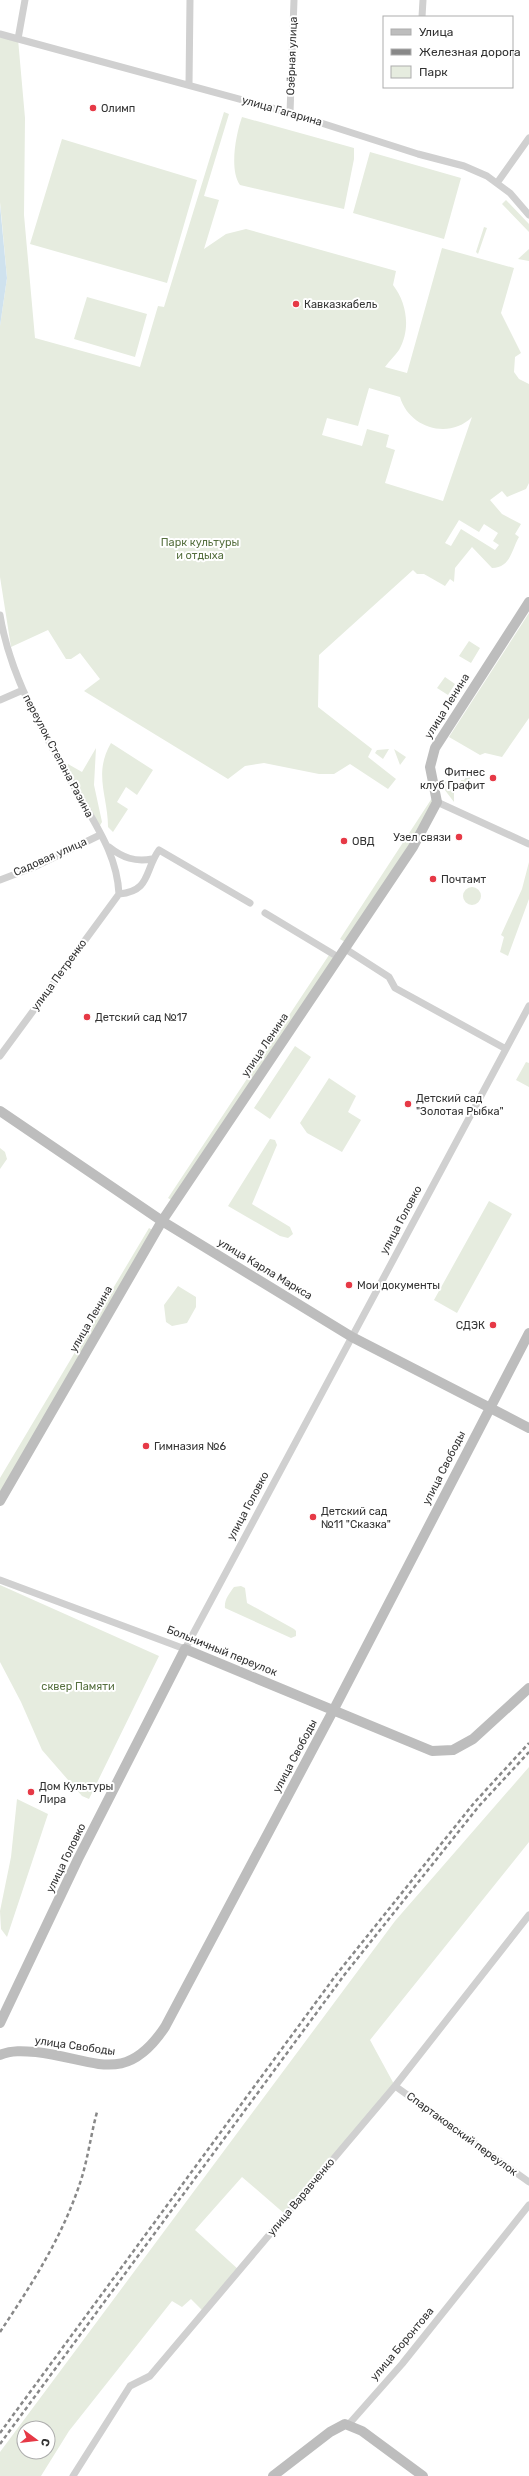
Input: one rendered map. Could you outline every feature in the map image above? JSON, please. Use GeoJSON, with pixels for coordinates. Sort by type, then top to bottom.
{"type":"FeatureCollection","features":[{"type":"Feature","properties":{"kind":"street"},"geometry":{"type":"LineString","coordinates":[[18,39],[25,0]]}},
{"type":"Feature","properties":{"kind":"street"},"geometry":{"type":"LineString","coordinates":[[189,85],[190,0]]}},
{"type":"Feature","properties":{"kind":"street","name":"Озёрная улица"},"geometry":{"type":"LineString","coordinates":[[290,112],[294,0]]}},
{"type":"Feature","properties":{"kind":"street"},"geometry":{"type":"LineString","coordinates":[[422,16],[423,0]]}},
{"type":"Feature","properties":{"kind":"street","name":"улица Гагарина"},"geometry":{"type":"LineString","coordinates":[[0,34],[290,112],[418,154],[464,166],[487,176],[497,183],[510,193],[529,215]]}},
{"type":"Feature","properties":{"kind":"street"},"geometry":{"type":"LineString","coordinates":[[497,183],[529,138]]}},
{"type":"Feature","properties":{"kind":"street","name":"улица Ленина"},"geometry":{"type":"LineString","coordinates":[[0,1501],[162,1221],[413,847],[437,802],[430,767],[435,748],[529,602]]}},
{"type":"Feature","properties":{"kind":"street","name":"переулок Степана Разина"},"geometry":{"type":"LineString","coordinates":[[0,615],[4,637],[23,690],[100,834],[109,847],[117,872],[119,894]]}},
{"type":"Feature","properties":{"kind":"street"},"geometry":{"type":"LineString","coordinates":[[0,700],[23,690]]}},
{"type":"Feature","properties":{"kind":"street"},"geometry":{"type":"LineString","coordinates":[[437,802],[529,844]]}},
{"type":"Feature","properties":{"kind":"street","name":"Садовая улица"},"geometry":{"type":"LineString","coordinates":[[0,880],[34,867],[100,834]]}},
{"type":"Feature","properties":{"kind":"street"},"geometry":{"type":"LineString","coordinates":[[109,847],[128,859],[143,861],[152,859]]}},
{"type":"Feature","properties":{"kind":"street"},"geometry":{"type":"LineString","coordinates":[[119,894],[134,891],[141,886],[148,877],[152,859],[159,850],[250,903]]}},
{"type":"Feature","properties":{"kind":"street","name":"улица Петренко"},"geometry":{"type":"LineString","coordinates":[[0,1056],[119,894]]}},
{"type":"Feature","properties":{"kind":"street"},"geometry":{"type":"LineString","coordinates":[[266,913],[338,957]]}},
{"type":"Feature","properties":{"kind":"street"},"geometry":{"type":"LineString","coordinates":[[344,948],[389,977],[395,988],[506,1049]]}},
{"type":"Feature","properties":{"kind":"street","name":"улица Головко"},"geometry":{"type":"LineString","coordinates":[[0,2023],[78,1859],[185,1649],[529,1006]]}},
{"type":"Feature","properties":{"kind":"street","name":"улица Карла Маркса"},"geometry":{"type":"LineString","coordinates":[[0,1111],[162,1221],[352,1337],[529,1428]]}},
{"type":"Feature","properties":{"kind":"street","name":"улица Свободы"},"geometry":{"type":"LineString","coordinates":[[0,2055],[12,2051],[28,2051],[114,2065],[125,2064],[152,2046],[165,2027],[334,1709],[529,1333]]}},
{"type":"Feature","properties":{"kind":"street","name":"Больничный переулок"},"geometry":{"type":"LineString","coordinates":[[0,1580],[185,1649],[334,1709],[432,1751],[453,1750],[473,1739],[529,1688]]}},
{"type":"Feature","properties":{"kind":"street","name":"улица Варавченко"},"geometry":{"type":"LineString","coordinates":[[73,2476],[130,2386],[150,2376],[395,2086],[529,1915]]}},
{"type":"Feature","properties":{"kind":"street","name":"Спартаковский переулок"},"geometry":{"type":"LineString","coordinates":[[395,2086],[529,2182]]}},
{"type":"Feature","properties":{"kind":"street","name":"улица Боронтова"},"geometry":{"type":"LineString","coordinates":[[273,2476],[336,2428],[349,2424],[402,2364],[529,2205]]}},
{"type":"Feature","properties":{"kind":"street"},"geometry":{"type":"LineString","coordinates":[[349,2424],[362,2430],[423,2476]]}},
{"type":"Feature","properties":{"kind":"green space","name":"Парк культуры и отдыха"},"geometry":{"type":"Polygon","coordinates":[[[0,38],[18,39],[25,118],[24,215],[35,338],[140,367],[158,306],[164,307],[224,112],[229,114],[204,196],[219,200],[204,249],[226,234],[246,229],[396,271],[393,285],[402,300],[406,316],[405,334],[399,350],[385,367],[407,373],[442,248],[514,268],[501,313],[521,353],[515,357],[514,372],[519,379],[529,384],[529,483],[526,489],[507,497],[502,491],[490,500],[502,514],[521,524],[515,534],[519,537],[510,557],[503,565],[492,568],[472,547],[455,568],[454,582],[450,579],[445,586],[424,574],[417,574],[413,570],[319,655],[318,707],[372,749],[368,757],[396,779],[388,789],[350,764],[334,774],[319,774],[264,763],[245,766],[228,779],[84,691],[100,679],[80,653],[71,659],[66,659],[48,630],[11,647],[0,577],[0,326],[7,278],[0,202],[0,38]],[[369,388],[358,426],[327,418],[322,435],[362,446],[367,429],[389,435],[386,447],[395,450],[385,483],[443,501],[472,417],[463,424],[452,428],[441,429],[431,427],[421,423],[412,416],[405,408],[400,397],[369,388]],[[459,520],[445,543],[451,546],[461,529],[495,550],[499,545],[493,541],[498,533],[484,524],[479,532],[459,520]]]}},
{"type":"Feature","properties":{"kind":"green space"},"geometry":{"type":"Polygon","coordinates":[[[242,117],[354,148],[354,159],[344,209],[240,185],[235,170],[234,161],[236,142],[242,117]]]}},
{"type":"Feature","properties":{"kind":"green space"},"geometry":{"type":"Polygon","coordinates":[[[62,139],[197,180],[167,283],[30,244],[62,139]]]}},
{"type":"Feature","properties":{"kind":"green space"},"geometry":{"type":"Polygon","coordinates":[[[370,152],[461,178],[444,239],[353,213],[370,152]]]}},
{"type":"Feature","properties":{"kind":"green space"},"geometry":{"type":"Polygon","coordinates":[[[506,200],[529,224],[529,232],[502,204],[506,200]]]}},
{"type":"Feature","properties":{"kind":"green space"},"geometry":{"type":"Polygon","coordinates":[[[484,227],[487,228],[478,254],[476,252],[484,227]]]}},
{"type":"Feature","properties":{"kind":"green space"},"geometry":{"type":"Polygon","coordinates":[[[529,249],[529,261],[518,259],[529,249]]]}},
{"type":"Feature","properties":{"kind":"green space"},"geometry":{"type":"Polygon","coordinates":[[[87,297],[147,314],[135,357],[74,339],[87,297]]]}},
{"type":"Feature","properties":{"kind":"green space"},"geometry":{"type":"Polygon","coordinates":[[[529,613],[529,718],[502,757],[485,753],[480,755],[449,737],[529,613]]]}},
{"type":"Feature","properties":{"kind":"green space"},"geometry":{"type":"Polygon","coordinates":[[[469,641],[480,648],[471,663],[459,656],[469,641]]]}},
{"type":"Feature","properties":{"kind":"green space"},"geometry":{"type":"Polygon","coordinates":[[[445,677],[455,684],[448,695],[437,688],[445,677]]]}},
{"type":"Feature","properties":{"kind":"green space"},"geometry":{"type":"Polygon","coordinates":[[[111,743],[153,770],[137,795],[126,787],[117,802],[128,809],[113,832],[108,827],[102,775],[106,754],[111,743]]]}},
{"type":"Feature","properties":{"kind":"green space"},"geometry":{"type":"Polygon","coordinates":[[[96,748],[94,785],[102,822],[99,827],[66,768],[68,764],[82,772],[96,748]]]}},
{"type":"Feature","properties":{"kind":"green space"},"geometry":{"type":"Polygon","coordinates":[[[389,749],[383,759],[375,753],[377,750],[389,749]]]}},
{"type":"Feature","properties":{"kind":"green space"},"geometry":{"type":"Polygon","coordinates":[[[394,749],[406,757],[400,765],[394,749]]]}},
{"type":"Feature","properties":{"kind":"green space"},"geometry":{"type":"Polygon","coordinates":[[[471,770],[474,772],[464,788],[461,786],[461,780],[464,780],[471,770]]]}},
{"type":"Feature","properties":{"kind":"green space"},"geometry":{"type":"Polygon","coordinates":[[[446,781],[454,785],[454,802],[441,785],[446,781]]]}},
{"type":"Feature","properties":{"kind":"green space"},"geometry":{"type":"Polygon","coordinates":[[[434,795],[435,801],[411,846],[345,942],[340,939],[434,795]]]}},
{"type":"Feature","properties":{"kind":"green space"},"geometry":{"type":"Polygon","coordinates":[[[529,862],[529,899],[508,956],[500,952],[504,937],[501,935],[522,889],[529,862]]]}},
{"type":"Feature","properties":{"kind":"green space"},"geometry":{"type":"Polygon","coordinates":[[[472,887],[478,890],[481,896],[478,902],[472,905],[466,902],[463,896],[466,890],[472,887]]]}},
{"type":"Feature","properties":{"kind":"green space"},"geometry":{"type":"Polygon","coordinates":[[[329,955],[336,960],[175,1202],[168,1198],[329,955]]]}},
{"type":"Feature","properties":{"kind":"green space"},"geometry":{"type":"Polygon","coordinates":[[[295,1046],[311,1057],[270,1119],[254,1108],[295,1046]]]}},
{"type":"Feature","properties":{"kind":"green space"},"geometry":{"type":"Polygon","coordinates":[[[526,1062],[529,1063],[529,1087],[516,1080],[526,1062]]]}},
{"type":"Feature","properties":{"kind":"green space"},"geometry":{"type":"Polygon","coordinates":[[[329,1078],[356,1096],[348,1112],[361,1120],[342,1152],[307,1133],[300,1123],[329,1078]]]}},
{"type":"Feature","properties":{"kind":"green space"},"geometry":{"type":"Polygon","coordinates":[[[270,1139],[275,1140],[277,1145],[252,1204],[290,1227],[293,1234],[288,1238],[280,1236],[228,1206],[270,1139]]]}},
{"type":"Feature","properties":{"kind":"green space"},"geometry":{"type":"Polygon","coordinates":[[[0,1148],[5,1152],[7,1159],[0,1169],[0,1148]]]}},
{"type":"Feature","properties":{"kind":"green space"},"geometry":{"type":"Polygon","coordinates":[[[489,1201],[512,1214],[457,1313],[434,1300],[489,1201]]]}},
{"type":"Feature","properties":{"kind":"green space"},"geometry":{"type":"Polygon","coordinates":[[[149,1228],[156,1232],[0,1501],[0,1478],[149,1228]]]}},
{"type":"Feature","properties":{"kind":"green space"},"geometry":{"type":"Polygon","coordinates":[[[178,1286],[196,1297],[196,1307],[187,1323],[172,1326],[166,1322],[164,1305],[178,1286]]]}},
{"type":"Feature","properties":{"kind":"green space","name":"сквер Памяти"},"geometry":{"type":"Polygon","coordinates":[[[0,1585],[159,1656],[89,1799],[82,1796],[42,1750],[21,1702],[0,1662],[0,1585]]]}},
{"type":"Feature","properties":{"kind":"green space"},"geometry":{"type":"Polygon","coordinates":[[[241,1586],[245,1588],[247,1603],[294,1629],[296,1631],[296,1636],[291,1638],[225,1608],[226,1600],[234,1587],[241,1586]]]}},
{"type":"Feature","properties":{"kind":"green space"},"geometry":{"type":"Polygon","coordinates":[[[529,1767],[529,1842],[370,2040],[395,2086],[286,2215],[242,2177],[195,2230],[239,2270],[204,2312],[191,2299],[182,2307],[172,2301],[69,2431],[56,2452],[56,2420],[24,2420],[395,1921],[529,1767]]]}},
{"type":"Feature","properties":{"kind":"green space"},"geometry":{"type":"Polygon","coordinates":[[[17,1799],[48,1814],[7,1937],[1,1929],[0,1911],[11,1857],[17,1799]]]}},
{"type":"Feature","properties":{"kind":"green space"},"geometry":{"type":"Polygon","coordinates":[[[16,2430],[16,2460],[51,2460],[41,2476],[0,2476],[0,2452],[16,2430]]]}},
{"type":"Feature","properties":{"kind":"water"},"geometry":{"type":"Polygon","coordinates":[[[0,205],[7,278],[0,326],[0,205]]]}},
{"type":"Feature","properties":{"kind":"railway"},"geometry":{"type":"LineString","coordinates":[[0,2433],[336,1975],[474,1803],[529,1743]]}},
{"type":"Feature","properties":{"kind":"railway"},"geometry":{"type":"LineString","coordinates":[[0,2444],[345,1974],[479,1806],[529,1752]]}},
{"type":"Feature","properties":{"kind":"railway"},"geometry":{"type":"LineString","coordinates":[[0,2332],[46,2259],[74,2201],[81,2180],[97,2112]]}},
{"type":"Feature","properties":{"kind":"place","name":"Олимп"},"geometry":{"type":"Point","coordinates":[93,108]}},
{"type":"Feature","properties":{"kind":"place","name":"Кавказкабель"},"geometry":{"type":"Point","coordinates":[296,304]}},
{"type":"Feature","properties":{"kind":"place","name":"Фитнес клуб Графит"},"geometry":{"type":"Point","coordinates":[493,778]}},
{"type":"Feature","properties":{"kind":"place","name":"Узел связи"},"geometry":{"type":"Point","coordinates":[459,837]}},
{"type":"Feature","properties":{"kind":"place","name":"ОВД"},"geometry":{"type":"Point","coordinates":[344,841]}},
{"type":"Feature","properties":{"kind":"place","name":"Почтамт"},"geometry":{"type":"Point","coordinates":[433,879]}},
{"type":"Feature","properties":{"kind":"place","name":"Детский сад №17"},"geometry":{"type":"Point","coordinates":[87,1017]}},
{"type":"Feature","properties":{"kind":"place","name":"Детский сад \"Золотая Рыбка\""},"geometry":{"type":"Point","coordinates":[408,1104]}},
{"type":"Feature","properties":{"kind":"place","name":"Мои документы"},"geometry":{"type":"Point","coordinates":[349,1285]}},
{"type":"Feature","properties":{"kind":"place","name":"СДЭК"},"geometry":{"type":"Point","coordinates":[493,1325]}},
{"type":"Feature","properties":{"kind":"place","name":"Гимназия №6"},"geometry":{"type":"Point","coordinates":[146,1446]}},
{"type":"Feature","properties":{"kind":"place","name":"Детский сад №11 \"Сказка\""},"geometry":{"type":"Point","coordinates":[313,1517]}},
{"type":"Feature","properties":{"kind":"place","name":"Дом Культуры Лира"},"geometry":{"type":"Point","coordinates":[31,1792]}}]}
